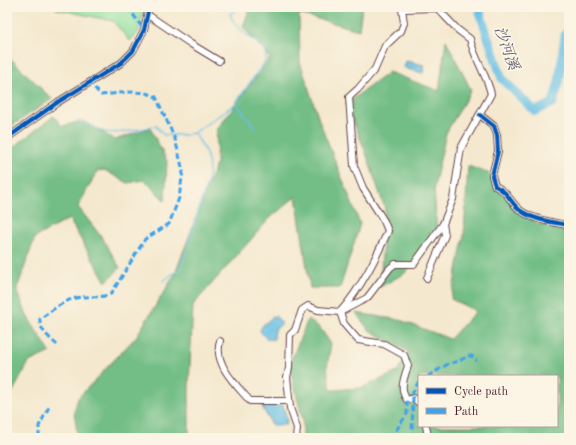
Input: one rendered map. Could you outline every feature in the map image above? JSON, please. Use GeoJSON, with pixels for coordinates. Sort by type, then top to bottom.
{"type":"FeatureCollection","features":[{"type":"Feature","properties":{"kind":"street"},"geometry":{"type":"LineString","coordinates":[[7,138],[58,102],[121,63],[132,51],[144,30],[149,7]]}},
{"type":"Feature","properties":{"kind":"street"},"geometry":{"type":"LineString","coordinates":[[296,438],[297,428],[290,401],[287,377],[289,368],[290,335],[295,330],[302,310],[308,306],[318,310],[340,312],[368,298],[390,268],[395,264],[414,264],[443,224],[453,199],[461,148],[492,94],[486,77],[473,52],[470,39],[458,30],[437,8],[401,8],[404,23],[401,31],[384,46],[375,69],[349,97],[354,166],[363,188],[388,231],[377,256],[361,284],[340,312]]}},
{"type":"Feature","properties":{"kind":"street"},"geometry":{"type":"LineString","coordinates":[[148,15],[190,44],[219,61]]}},
{"type":"Feature","properties":{"kind":"street"},"geometry":{"type":"LineString","coordinates":[[480,114],[494,126],[497,135],[498,151],[492,176],[495,186],[504,190],[520,210],[532,216],[569,225]]}},
{"type":"Feature","properties":{"kind":"street"},"geometry":{"type":"LineString","coordinates":[[427,278],[445,235],[443,224]]}},
{"type":"Feature","properties":{"kind":"street"},"geometry":{"type":"LineString","coordinates":[[340,312],[344,324],[358,340],[384,344],[404,355],[408,366],[403,381],[402,394],[407,400],[413,398],[418,402]]}},
{"type":"Feature","properties":{"kind":"street"},"geometry":{"type":"LineString","coordinates":[[220,341],[218,350],[220,360],[232,380],[250,401],[290,401]]}},
{"type":"Feature","properties":{"kind":"street"},"geometry":{"type":"LineString","coordinates":[[426,427],[428,436]]}},
{"type":"Feature","properties":{"kind":"green space"},"geometry":{"type":"Polygon","coordinates":[[[55,7],[145,7],[138,33],[130,41],[113,21],[56,9],[55,7]]]}},
{"type":"Feature","properties":{"kind":"green space"},"geometry":{"type":"Polygon","coordinates":[[[250,7],[362,7],[359,30],[299,14],[300,62],[319,120],[360,224],[340,288],[310,288],[296,196],[269,219],[193,305],[189,385],[189,438],[78,438],[74,412],[78,398],[136,337],[175,274],[216,164],[217,129],[270,58],[243,27],[250,7]]]}},
{"type":"Feature","properties":{"kind":"green space"},"geometry":{"type":"Polygon","coordinates":[[[446,40],[471,90],[446,133],[434,187],[437,235],[405,273],[380,287],[385,209],[366,153],[346,104],[389,72],[439,91],[446,40]]]}},
{"type":"Feature","properties":{"kind":"green space"},"geometry":{"type":"Polygon","coordinates":[[[7,55],[52,99],[7,129],[7,55]]]}},
{"type":"Feature","properties":{"kind":"green space"},"geometry":{"type":"Polygon","coordinates":[[[54,116],[62,126],[83,121],[115,140],[150,128],[167,161],[165,201],[144,180],[128,183],[104,170],[97,171],[78,207],[103,239],[120,268],[106,282],[69,219],[35,237],[17,289],[27,316],[50,352],[29,362],[12,393],[7,388],[7,152],[54,116]]]}},
{"type":"Feature","properties":{"kind":"green space"},"geometry":{"type":"Polygon","coordinates":[[[468,166],[488,173],[538,224],[569,225],[569,438],[303,438],[303,421],[289,366],[308,319],[320,328],[331,344],[327,367],[331,390],[361,388],[397,372],[409,352],[369,330],[356,313],[400,320],[450,339],[476,311],[451,299],[464,235],[468,166]]]}},
{"type":"Feature","properties":{"kind":"water"},"geometry":{"type":"Polygon","coordinates":[[[406,61],[424,65],[423,73],[404,67],[406,61]]]}},
{"type":"Feature","properties":{"kind":"water"},"geometry":{"type":"Polygon","coordinates":[[[275,315],[282,324],[275,329],[274,339],[267,339],[260,330],[263,325],[275,315]]]}},
{"type":"Feature","properties":{"kind":"water"},"geometry":{"type":"Polygon","coordinates":[[[261,405],[283,405],[287,419],[286,425],[272,425],[261,405]]]}},
{"type":"Feature","properties":{"kind":"waterway"},"geometry":{"type":"LineString","coordinates":[[78,121],[102,131],[114,133],[129,132],[156,126],[164,135],[184,135],[194,133],[235,104],[266,60],[266,49],[240,29],[232,19],[230,14],[240,7]]}},
{"type":"Feature","properties":{"kind":"waterway","name":"沙河溪"},"geometry":{"type":"LineString","coordinates":[[481,7],[480,13],[502,79],[535,111],[553,103],[559,82],[565,35],[569,30]]}},
{"type":"Feature","properties":{"kind":"waterway"},"geometry":{"type":"LineString","coordinates":[[236,103],[256,128]]}},
{"type":"Feature","properties":{"kind":"waterway"},"geometry":{"type":"LineString","coordinates":[[163,281],[181,268],[208,180],[209,166],[207,155],[194,133]]}},
{"type":"Feature","properties":{"kind":"marked path"},"geometry":{"type":"LineString","coordinates":[[128,7],[144,30]]}},
{"type":"Feature","properties":{"kind":"marked path"},"geometry":{"type":"LineString","coordinates":[[57,345],[48,337],[41,327],[40,319],[71,299],[111,294],[145,239],[169,224],[179,198],[183,171],[175,139],[156,97],[150,94],[136,92],[101,95],[90,83]]}},
{"type":"Feature","properties":{"kind":"marked path"},"geometry":{"type":"LineString","coordinates":[[430,375],[448,364],[459,361],[468,356],[472,356],[477,361]]}},
{"type":"Feature","properties":{"kind":"marked path"},"geometry":{"type":"LineString","coordinates":[[414,438],[412,432],[413,398],[411,396],[418,383]]}},
{"type":"Feature","properties":{"kind":"marked path"},"geometry":{"type":"LineString","coordinates":[[391,438],[407,414],[407,400]]}},
{"type":"Feature","properties":{"kind":"marked path"},"geometry":{"type":"LineString","coordinates":[[39,438],[39,426],[49,407]]}},
{"type":"Feature","properties":{"kind":"cycle path"},"geometry":{"type":"LineString","coordinates":[[7,138],[58,102],[121,63],[133,51],[144,30],[149,7]]}},
{"type":"Feature","properties":{"kind":"cycle path"},"geometry":{"type":"LineString","coordinates":[[480,115],[494,126],[497,135],[498,151],[492,176],[495,186],[500,188],[517,208],[526,214],[544,221],[569,225]]}}]}
